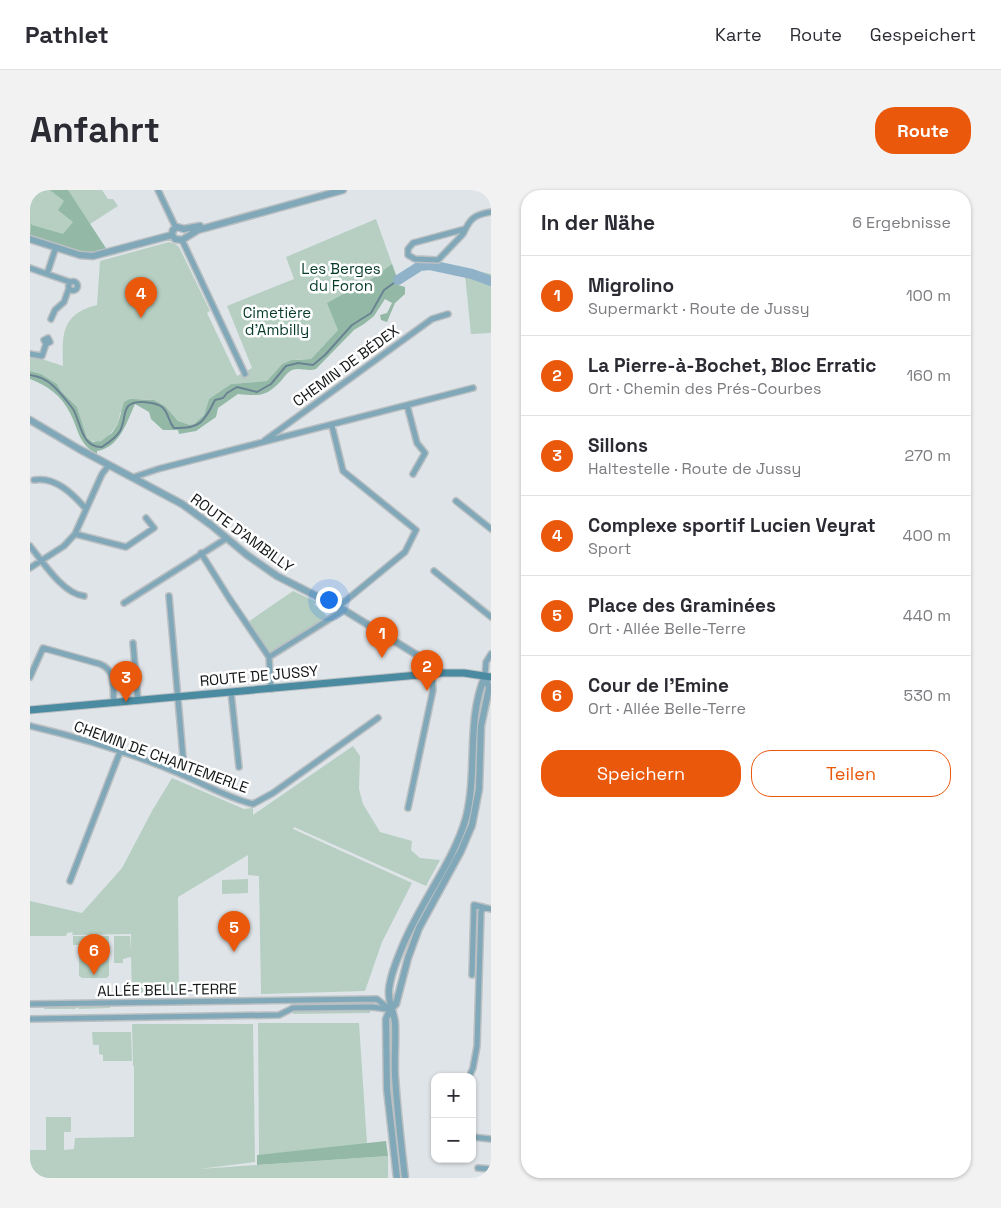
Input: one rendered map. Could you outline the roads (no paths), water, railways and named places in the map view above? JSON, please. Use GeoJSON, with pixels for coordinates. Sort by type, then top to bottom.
{"type":"FeatureCollection","features":[{"type":"Feature","properties":{"kind":"main road","name":"ROUTE DE JUSSY"},"geometry":{"type":"LineString","coordinates":[[30,710],[432,674],[464,673],[488,676]]}},
{"type":"Feature","properties":{"kind":"street"},"geometry":{"type":"LineString","coordinates":[[158,190],[176,228]]}},
{"type":"Feature","properties":{"kind":"street"},"geometry":{"type":"LineString","coordinates":[[172,235],[173,231],[179,227],[195,227],[334,191]]}},
{"type":"Feature","properties":{"kind":"street"},"geometry":{"type":"LineString","coordinates":[[172,235],[176,240],[198,230],[334,191]]}},
{"type":"Feature","properties":{"kind":"street"},"geometry":{"type":"LineString","coordinates":[[465,229],[413,243],[408,249],[408,255],[415,259],[438,260],[463,234],[465,229],[466,226],[472,219],[491,212]]}},
{"type":"Feature","properties":{"kind":"street"},"geometry":{"type":"LineString","coordinates":[[183,238],[186,232],[184,228]]}},
{"type":"Feature","properties":{"kind":"street"},"geometry":{"type":"LineString","coordinates":[[30,238],[80,254],[93,256],[172,235]]}},
{"type":"Feature","properties":{"kind":"street"},"geometry":{"type":"LineString","coordinates":[[183,238],[245,374]]}},
{"type":"Feature","properties":{"kind":"street"},"geometry":{"type":"LineString","coordinates":[[47,274],[56,247]]}},
{"type":"Feature","properties":{"kind":"street"},"geometry":{"type":"LineString","coordinates":[[30,268],[70,285],[64,302],[55,310],[52,319]]}},
{"type":"Feature","properties":{"kind":"street","name":"CHEMIN DE BÉDEX"},"geometry":{"type":"LineString","coordinates":[[261,443],[432,319],[448,314]]}},
{"type":"Feature","properties":{"kind":"street"},"geometry":{"type":"LineString","coordinates":[[30,354],[42,356],[46,344]]}},
{"type":"Feature","properties":{"kind":"street","name":"CHEMIN DE BÉDEX"},"geometry":{"type":"LineString","coordinates":[[134,477],[158,469],[332,426],[473,388]]}},
{"type":"Feature","properties":{"kind":"street"},"geometry":{"type":"LineString","coordinates":[[407,405],[417,443],[425,453],[413,474]]}},
{"type":"Feature","properties":{"kind":"street","name":"ROUTE D'AMBILLY"},"geometry":{"type":"LineString","coordinates":[[30,420],[182,504],[227,538],[247,556],[277,576],[341,609],[417,655],[427,664],[432,674]]}},
{"type":"Feature","properties":{"kind":"street"},"geometry":{"type":"LineString","coordinates":[[269,657],[341,609],[405,552],[416,530],[343,471],[332,426]]}},
{"type":"Feature","properties":{"kind":"street"},"geometry":{"type":"LineString","coordinates":[[30,568],[64,546],[75,534],[102,474],[109,465]]}},
{"type":"Feature","properties":{"kind":"street"},"geometry":{"type":"LineString","coordinates":[[34,480],[44,479],[61,486],[86,508]]}},
{"type":"Feature","properties":{"kind":"street"},"geometry":{"type":"LineString","coordinates":[[456,501],[491,529]]}},
{"type":"Feature","properties":{"kind":"street"},"geometry":{"type":"LineString","coordinates":[[75,534],[126,547],[154,528],[146,518]]}},
{"type":"Feature","properties":{"kind":"street"},"geometry":{"type":"LineString","coordinates":[[124,603],[227,538]]}},
{"type":"Feature","properties":{"kind":"street"},"geometry":{"type":"LineString","coordinates":[[30,546],[62,586],[76,596],[84,596]]}},
{"type":"Feature","properties":{"kind":"street"},"geometry":{"type":"LineString","coordinates":[[201,554],[269,657],[271,689]]}},
{"type":"Feature","properties":{"kind":"street"},"geometry":{"type":"LineString","coordinates":[[434,571],[491,617]]}},
{"type":"Feature","properties":{"kind":"street"},"geometry":{"type":"LineString","coordinates":[[169,596],[184,770],[182,775]]}},
{"type":"Feature","properties":{"kind":"street"},"geometry":{"type":"LineString","coordinates":[[134,643],[138,701]]}},
{"type":"Feature","properties":{"kind":"street"},"geometry":{"type":"LineString","coordinates":[[30,677],[43,648],[100,664],[107,667],[111,672],[114,703]]}},
{"type":"Feature","properties":{"kind":"street"},"geometry":{"type":"LineString","coordinates":[[397,1178],[386,1063],[386,1019],[390,1010],[396,1004],[408,958],[419,928],[461,851],[472,825],[479,789],[481,726],[489,688],[486,662],[491,654]]}},
{"type":"Feature","properties":{"kind":"street"},"geometry":{"type":"LineString","coordinates":[[408,808],[432,690],[432,674]]}},
{"type":"Feature","properties":{"kind":"street"},"geometry":{"type":"LineString","coordinates":[[405,1178],[396,1090],[395,1023],[390,1010],[389,991],[395,965],[410,928],[456,844],[465,820],[471,792],[476,711],[481,686],[488,676]]}},
{"type":"Feature","properties":{"kind":"street"},"geometry":{"type":"LineString","coordinates":[[231,692],[239,767]]}},
{"type":"Feature","properties":{"kind":"street","name":"CHEMIN DE CHANTEMERLE"},"geometry":{"type":"LineString","coordinates":[[30,727],[84,740],[120,752],[253,804],[273,793],[378,718]]}},
{"type":"Feature","properties":{"kind":"street"},"geometry":{"type":"LineString","coordinates":[[70,881],[120,752]]}},
{"type":"Feature","properties":{"kind":"street"},"geometry":{"type":"LineString","coordinates":[[472,975],[474,905],[491,909]]}},
{"type":"Feature","properties":{"kind":"street"},"geometry":{"type":"LineString","coordinates":[[471,1073],[477,1040],[480,921],[483,907]]}},
{"type":"Feature","properties":{"kind":"street","name":"ALLÉE BELLE-TERRE"},"geometry":{"type":"LineString","coordinates":[[30,1004],[377,999],[390,1010]]}},
{"type":"Feature","properties":{"kind":"street","name":"ALLÉE BELLE-TERRE"},"geometry":{"type":"LineString","coordinates":[[30,1019],[278,1016],[293,1008],[376,1007],[390,1010]]}},
{"type":"Feature","properties":{"kind":"street"},"geometry":{"type":"LineString","coordinates":[[476,1137],[491,1139]]}},
{"type":"Feature","properties":{"kind":"street"},"geometry":{"type":"LineString","coordinates":[[478,1168],[491,1168]]}},
{"type":"Feature","properties":{"kind":"waterway"},"geometry":{"type":"LineString","coordinates":[[398,280],[420,266],[430,265],[472,274],[491,281]]}},
{"type":"Feature","properties":{"kind":"waterway"},"geometry":{"type":"LineString","coordinates":[[30,375],[43,379],[60,393],[76,414],[86,439],[95,446],[102,447],[116,436],[120,431],[126,410],[131,404],[136,402],[153,403],[162,407],[174,428],[190,427],[204,419],[215,400],[223,398],[237,387],[257,392],[271,384],[286,366],[298,363],[313,365],[325,355],[352,325],[371,313],[384,290],[398,280]]}},
{"type":"Feature","properties":{"kind":"place","name":"Complexe sportif Lucien Veyrat"},"geometry":{"type":"Point","coordinates":[141,318]}},
{"type":"Feature","properties":{"kind":"place","name":"Migrolino"},"geometry":{"type":"Point","coordinates":[382,658]}},
{"type":"Feature","properties":{"kind":"place","name":"La Pierre-à-Bochet, Bloc Erratic"},"geometry":{"type":"Point","coordinates":[427,691]}},
{"type":"Feature","properties":{"kind":"place","name":"Sillons"},"geometry":{"type":"Point","coordinates":[126,702]}},
{"type":"Feature","properties":{"kind":"place","name":"Place des Graminées"},"geometry":{"type":"Point","coordinates":[234,952]}},
{"type":"Feature","properties":{"kind":"place","name":"Cour de l'Emine"},"geometry":{"type":"Point","coordinates":[94,975]}},
{"type":"Feature","properties":{"kind":"park label","name":"Les Berges du Foron"},"geometry":{"type":"Point","coordinates":[341,278]}},
{"type":"Feature","properties":{"kind":"park label","name":"Cimetière d'Ambilly"},"geometry":{"type":"Point","coordinates":[277,322]}}]}
